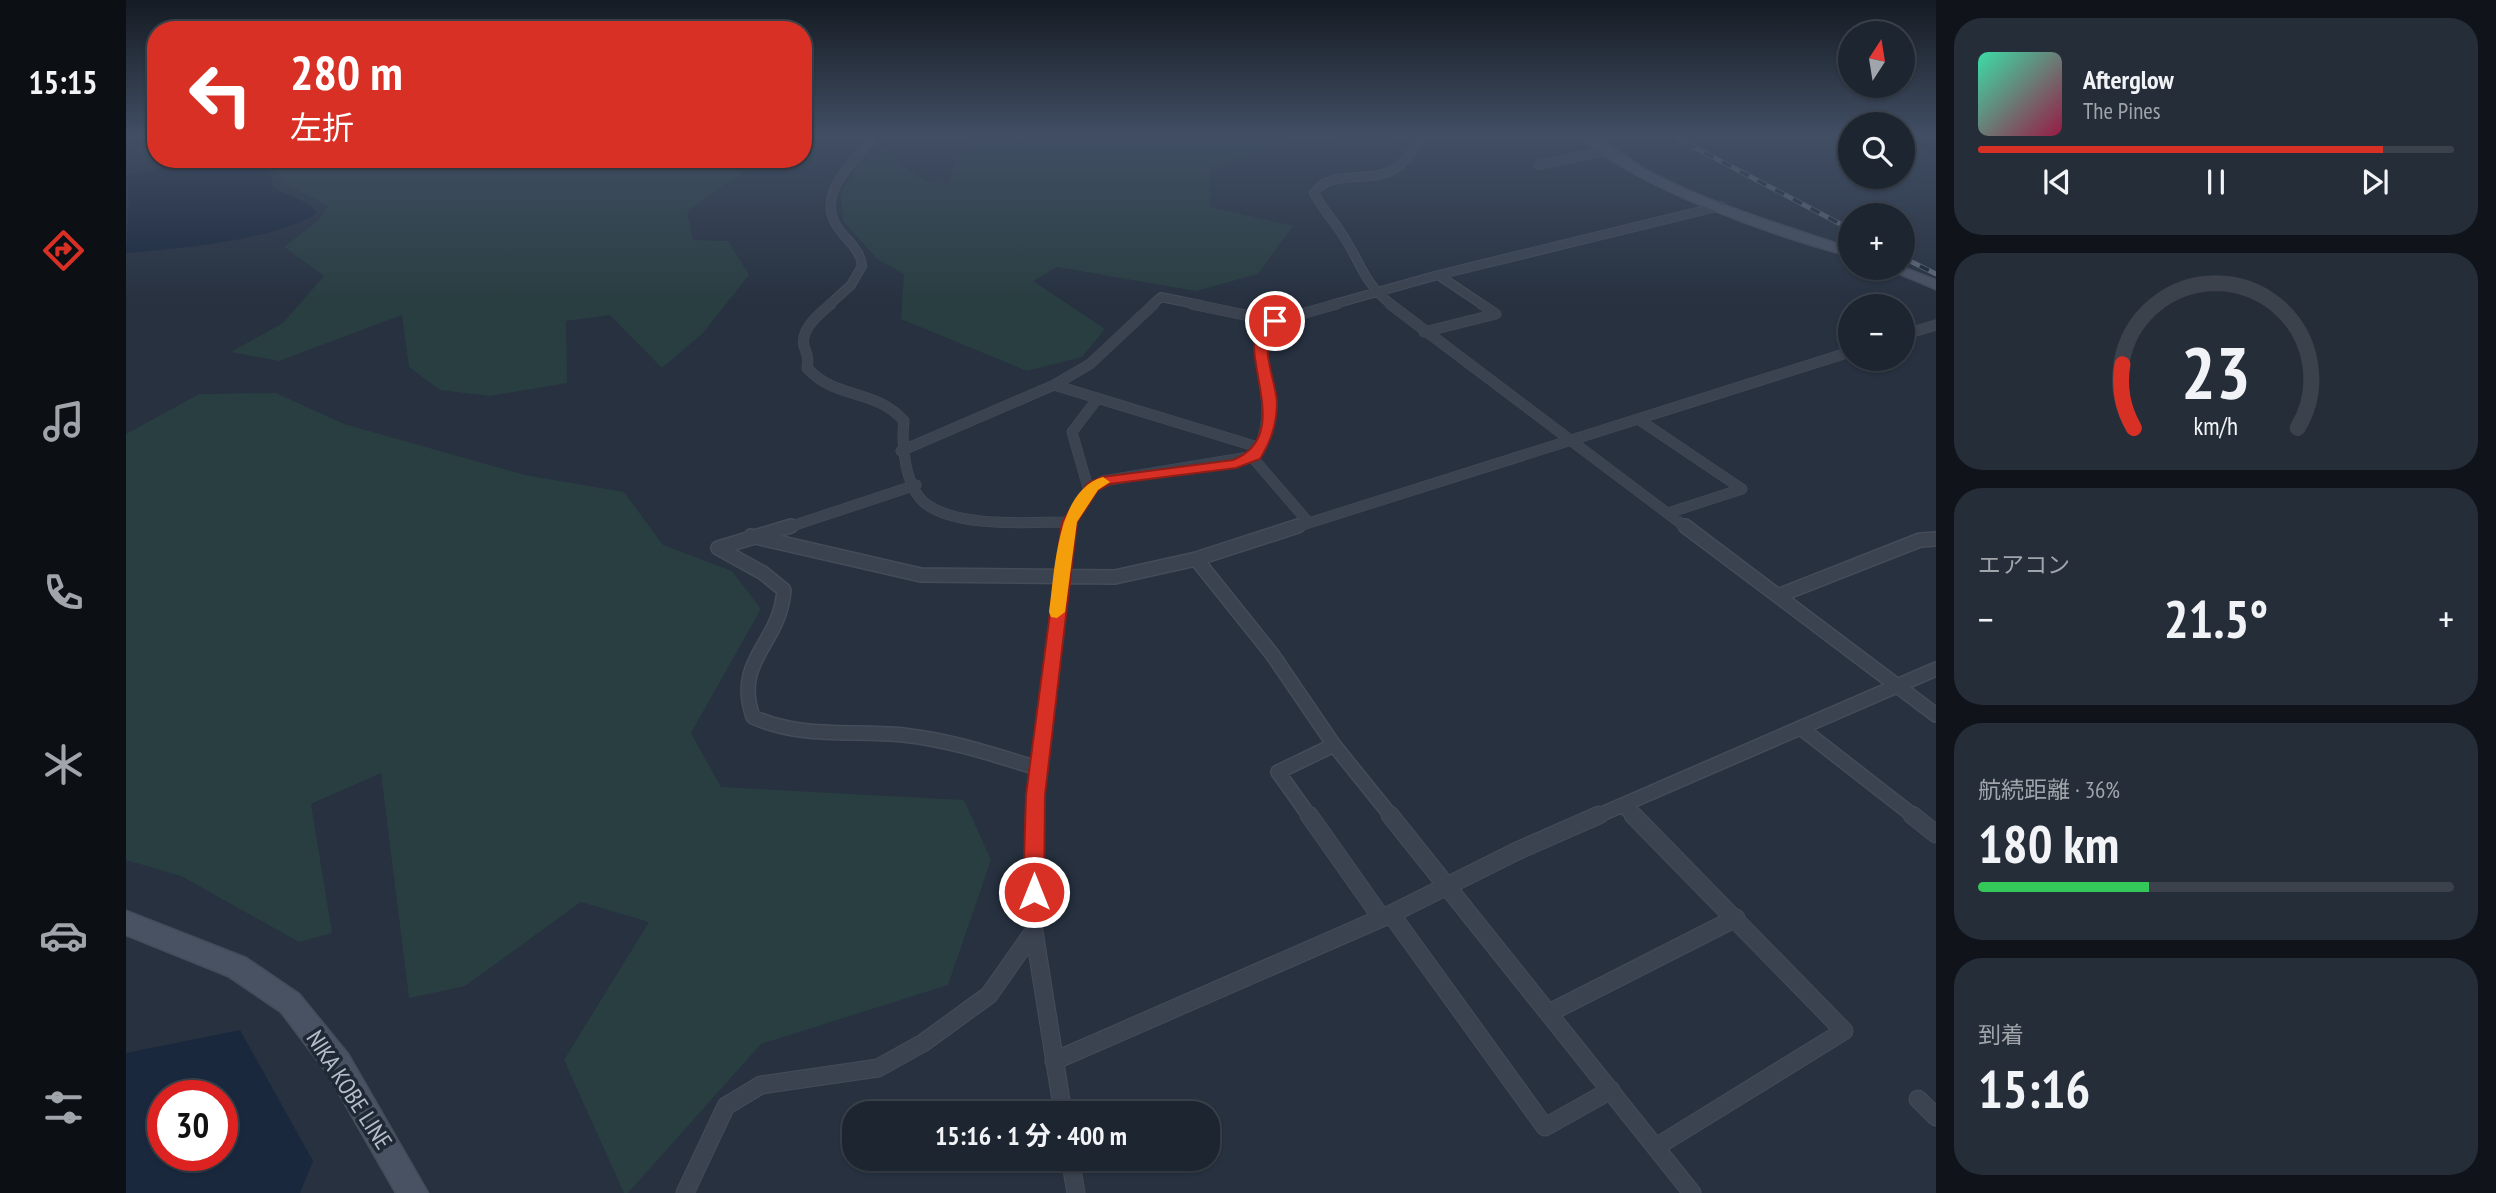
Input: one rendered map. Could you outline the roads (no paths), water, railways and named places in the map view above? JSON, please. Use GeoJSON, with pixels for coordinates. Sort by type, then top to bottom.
{"type":"FeatureCollection","features":[{"type":"Feature","properties":{"kind":"street"},"geometry":{"type":"LineString","coordinates":[[833,190],[828,203],[840,233],[860,255],[862,264],[859,276],[811,321],[803,342],[809,359],[807,368],[813,377],[828,387],[873,396],[893,405],[904,421],[901,450],[927,505],[954,514],[1010,522],[1069,522]]}},
{"type":"Feature","properties":{"kind":"street"},"geometry":{"type":"LineString","coordinates":[[1316,190],[1314,193],[1323,211],[1342,233],[1373,291],[1936,715]]}},
{"type":"Feature","properties":{"kind":"street"},"geometry":{"type":"LineString","coordinates":[[1680,190],[1838,248]]}},
{"type":"Feature","properties":{"kind":"street"},"geometry":{"type":"LineString","coordinates":[[1061,1101],[1034,931],[1035,795],[1069,522],[1089,491],[1093,486],[1123,476],[1236,464],[1252,457],[1261,448],[1267,434],[1270,403],[1260,343],[1269,323],[1373,291],[1721,206]]}},
{"type":"Feature","properties":{"kind":"street"},"geometry":{"type":"LineString","coordinates":[[1424,332],[1496,314],[1438,275]]}},
{"type":"Feature","properties":{"kind":"street"},"geometry":{"type":"LineString","coordinates":[[1915,277],[1936,285]]}},
{"type":"Feature","properties":{"kind":"street"},"geometry":{"type":"LineString","coordinates":[[901,450],[1054,385],[1090,364],[1161,297],[1275,321]]}},
{"type":"Feature","properties":{"kind":"street"},"geometry":{"type":"LineString","coordinates":[[1915,331],[1936,325]]}},
{"type":"Feature","properties":{"kind":"street"},"geometry":{"type":"LineString","coordinates":[[751,536],[921,575],[1115,577],[1196,559],[1838,356]]}},
{"type":"Feature","properties":{"kind":"street"},"geometry":{"type":"LineString","coordinates":[[1054,385],[1261,448]]}},
{"type":"Feature","properties":{"kind":"street"},"geometry":{"type":"LineString","coordinates":[[1089,491],[1072,432],[1098,398]]}},
{"type":"Feature","properties":{"kind":"street"},"geometry":{"type":"LineString","coordinates":[[1638,419],[1742,489],[1668,513]]}},
{"type":"Feature","properties":{"kind":"street"},"geometry":{"type":"LineString","coordinates":[[1252,457],[1308,523]]}},
{"type":"Feature","properties":{"kind":"street"},"geometry":{"type":"LineString","coordinates":[[916,485],[867,503],[718,548],[763,573],[784,590],[785,608],[751,670],[746,694],[753,717],[801,732],[840,736],[899,735],[950,742],[1040,769]]}},
{"type":"Feature","properties":{"kind":"street"},"geometry":{"type":"LineString","coordinates":[[1780,595],[1920,540],[1936,538]]}},
{"type":"Feature","properties":{"kind":"street"},"geometry":{"type":"LineString","coordinates":[[1196,559],[1272,654],[1334,745],[1692,1193]]}},
{"type":"Feature","properties":{"kind":"street"},"geometry":{"type":"LineString","coordinates":[[1054,1061],[1386,916],[1517,851],[1936,669]]}},
{"type":"Feature","properties":{"kind":"street"},"geometry":{"type":"LineString","coordinates":[[1802,729],[1936,834]]}},
{"type":"Feature","properties":{"kind":"street"},"geometry":{"type":"LineString","coordinates":[[1334,745],[1278,772],[1545,1127],[1611,1090]]}},
{"type":"Feature","properties":{"kind":"street"},"geometry":{"type":"LineString","coordinates":[[1624,806],[1844,1031],[1656,1147]]}},
{"type":"Feature","properties":{"kind":"street"},"geometry":{"type":"LineString","coordinates":[[1550,1012],[1736,918]]}},
{"type":"Feature","properties":{"kind":"street","name":"NIKA KOBE LINE"},"geometry":{"type":"LineString","coordinates":[[126,923],[237,967],[290,1003],[338,1064],[413,1193]]}},
{"type":"Feature","properties":{"kind":"street"},"geometry":{"type":"LineString","coordinates":[[685,1193],[726,1106],[761,1085],[878,1068],[923,1043],[989,995],[1034,931]]}},
{"type":"Feature","properties":{"kind":"street"},"geometry":{"type":"LineString","coordinates":[[1918,1099],[1936,1117]]}},
{"type":"Feature","properties":{"kind":"street"},"geometry":{"type":"LineString","coordinates":[[1072,1171],[1076,1193]]}},
{"type":"Feature","properties":{"kind":"water"},"geometry":{"type":"Polygon","coordinates":[[[128,190],[278,190],[309,204],[317,213],[299,223],[252,237],[198,246],[126,253],[128,190]]]}},
{"type":"Feature","properties":{"kind":"water"},"geometry":{"type":"Polygon","coordinates":[[[240,1030],[313,1161],[300,1193],[126,1193],[126,1053],[240,1030]]]}},
{"type":"Feature","properties":{"kind":"railway"},"geometry":{"type":"LineString","coordinates":[[1775,190],[1838,223]]}},
{"type":"Feature","properties":{"kind":"railway"},"geometry":{"type":"LineString","coordinates":[[1915,264],[1936,274]]}}]}
